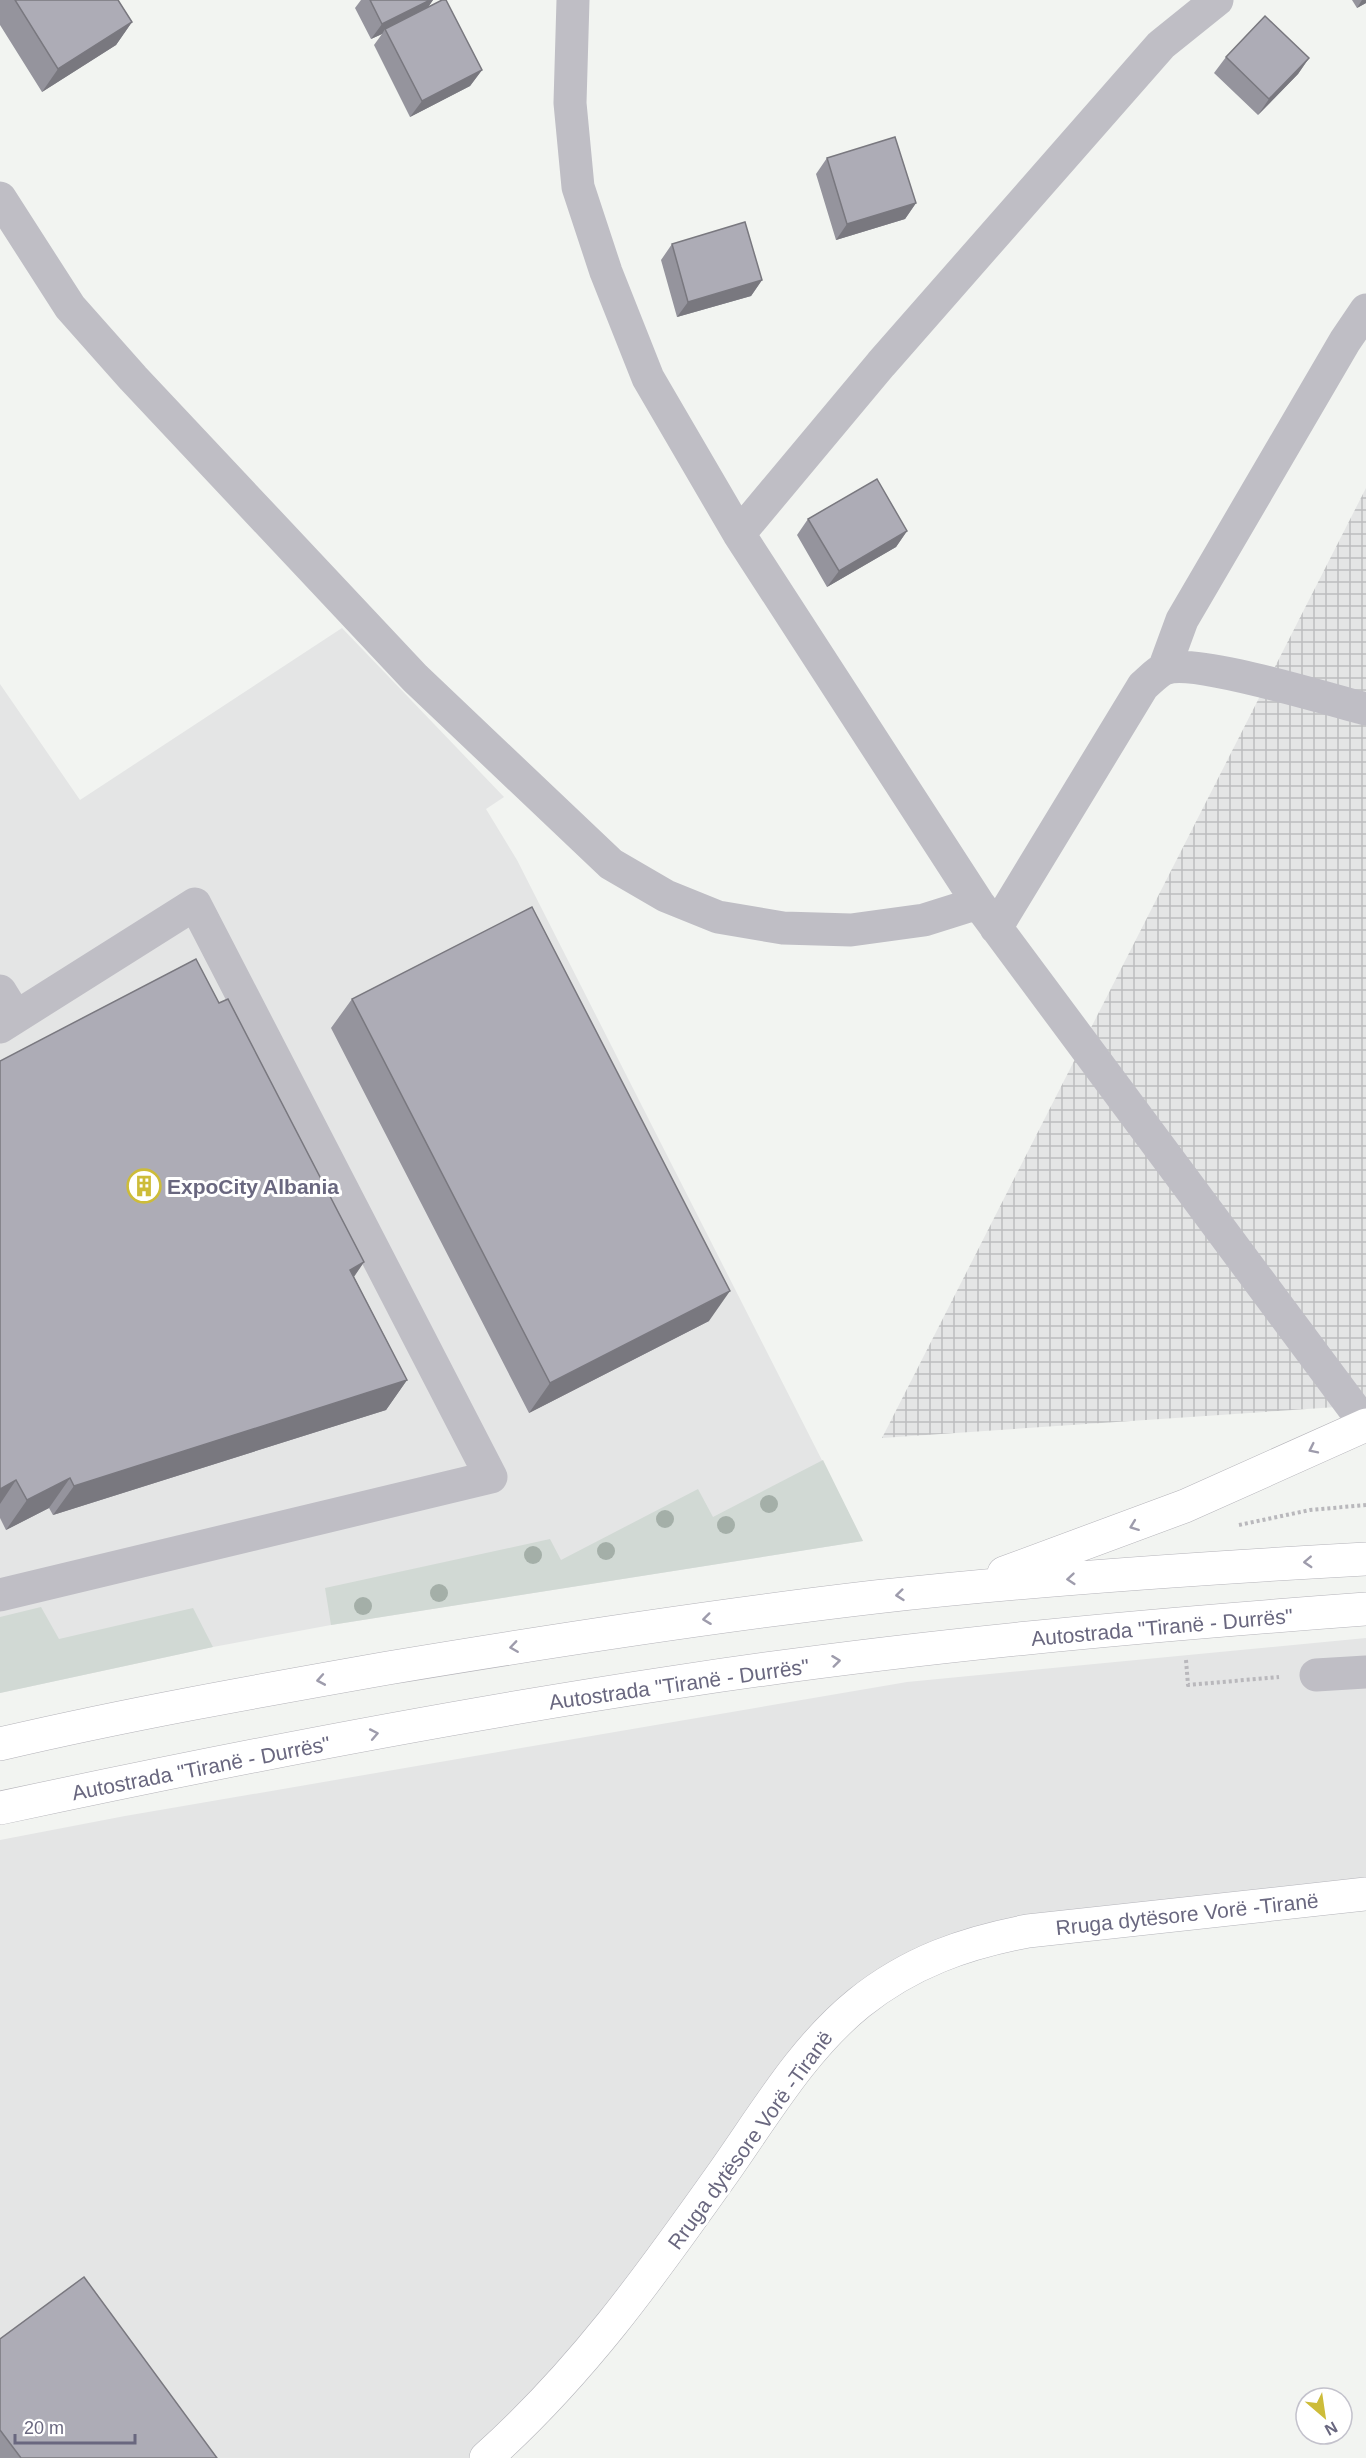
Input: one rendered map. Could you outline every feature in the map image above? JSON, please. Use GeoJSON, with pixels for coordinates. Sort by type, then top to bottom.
{"type":"FeatureCollection","features":[{"type":"Feature","properties":{"kind":"main road"},"geometry":{"type":"LineString","coordinates":[[958,1589],[1088,1544],[1185,1506],[1366,1425]]}},
{"type":"Feature","properties":{"kind":"main road"},"geometry":{"type":"LineString","coordinates":[[0,1744],[93,1722],[252,1692],[494,1650],[699,1620],[958,1589],[1195,1569],[1366,1559]]}},
{"type":"Feature","properties":{"kind":"main road","name":"Autostrada \"Tiranë - Durrës\""},"geometry":{"type":"LineString","coordinates":[[0,1808],[110,1784],[433,1723],[676,1682],[915,1651],[1064,1635],[1203,1621],[1366,1609]]}},
{"type":"Feature","properties":{"kind":"main road","name":"Rruga dytësore Vorë -Tiranë"},"geometry":{"type":"LineString","coordinates":[[486,2458],[515,2433],[573,2373],[621,2315],[818,2042],[859,2003],[882,1986],[932,1958],[985,1939],[1028,1931],[1366,1894]]}},
{"type":"Feature","properties":{"kind":"street"},"geometry":{"type":"LineString","coordinates":[[573,0],[570,103],[578,187],[606,272],[648,378],[739,534],[987,916],[1366,1425]]}},
{"type":"Feature","properties":{"kind":"street"},"geometry":{"type":"LineString","coordinates":[[739,534],[889,356],[1161,45],[1217,0]]}},
{"type":"Feature","properties":{"kind":"street"},"geometry":{"type":"LineString","coordinates":[[0,198],[70,307],[133,378],[415,678],[611,864],[666,896],[718,917],[783,928],[851,930],[924,920],[987,916]]}},
{"type":"Feature","properties":{"kind":"street"},"geometry":{"type":"LineString","coordinates":[[987,916],[1143,687],[1164,669],[1182,620],[1366,310]]}},
{"type":"Feature","properties":{"kind":"street"},"geometry":{"type":"LineString","coordinates":[[1164,669],[1183,666],[1227,673],[1366,709]]}},
{"type":"Feature","properties":{"kind":"street"},"geometry":{"type":"LineString","coordinates":[[0,1595],[490,1477],[195,904],[5,1012]]}},
{"type":"Feature","properties":{"kind":"street"},"geometry":{"type":"LineString","coordinates":[[1316,1675],[1366,1672]]}},
{"type":"Feature","properties":{"kind":"path"},"geometry":{"type":"LineString","coordinates":[[1239,1525],[1310,1510],[1366,1505]]}},
{"type":"Feature","properties":{"kind":"path"},"geometry":{"type":"LineString","coordinates":[[1188,1685],[1316,1675]]}},
{"type":"Feature","properties":{"kind":"shaded area"},"geometry":{"type":"Polygon","coordinates":[[[1366,488],[1366,1405],[882,1438],[1366,488]]]}},
{"type":"Feature","properties":{"kind":"shaded area"},"geometry":{"type":"Polygon","coordinates":[[[342,628],[504,797],[486,809],[517,860],[863,1541],[331,1625],[213,1647],[0,1693],[0,684],[80,800],[342,628]]]}},
{"type":"Feature","properties":{"kind":"shaded area"},"geometry":{"type":"Polygon","coordinates":[[[823,1460],[863,1541],[331,1625],[325,1588],[550,1539],[561,1560],[698,1489],[713,1517],[823,1460]]]}},
{"type":"Feature","properties":{"kind":"shaded area"},"geometry":{"type":"Polygon","coordinates":[[[41,1607],[59,1639],[193,1608],[213,1647],[0,1693],[0,1617],[41,1607]]]}},
{"type":"Feature","properties":{"kind":"shaded area"},"geometry":{"type":"Polygon","coordinates":[[[1366,1638],[1366,1896],[1028,1931],[882,1986],[486,2458],[0,2458],[0,1840],[125,1816],[907,1682],[1366,1638]]]}},
{"type":"Feature","properties":{"kind":"building"},"geometry":{"type":"Polygon","coordinates":[[[15,0],[118,0],[132,22],[58,69],[15,0]]]}},
{"type":"Feature","properties":{"kind":"building"},"geometry":{"type":"Polygon","coordinates":[[[370,0],[430,0],[382,24],[370,0]]]}},
{"type":"Feature","properties":{"kind":"building"},"geometry":{"type":"Polygon","coordinates":[[[446,0],[482,70],[422,101],[385,29],[446,0]]]}},
{"type":"Feature","properties":{"kind":"building"},"geometry":{"type":"Polygon","coordinates":[[[1265,16],[1309,58],[1269,99],[1226,57],[1265,16]]]}},
{"type":"Feature","properties":{"kind":"building"},"geometry":{"type":"Polygon","coordinates":[[[895,137],[916,203],[847,224],[827,158],[895,137]]]}},
{"type":"Feature","properties":{"kind":"building"},"geometry":{"type":"Polygon","coordinates":[[[745,222],[762,280],[688,302],[672,244],[745,222]]]}},
{"type":"Feature","properties":{"kind":"building"},"geometry":{"type":"Polygon","coordinates":[[[877,479],[907,531],[839,571],[808,519],[877,479]]]}},
{"type":"Feature","properties":{"kind":"building"},"geometry":{"type":"Polygon","coordinates":[[[532,907],[730,1291],[550,1383],[352,999],[532,907]]]}},
{"type":"Feature","properties":{"kind":"building","name":"ExpoCity Albania"},"geometry":{"type":"Polygon","coordinates":[[[196,959],[219,1003],[228,999],[364,1262],[350,1270],[407,1380],[74,1486],[70,1478],[27,1500],[16,1480],[0,1489],[0,1061],[196,959]]]}},
{"type":"Feature","properties":{"kind":"building"},"geometry":{"type":"Polygon","coordinates":[[[84,2277],[217,2458],[21,2458],[0,2430],[0,2339],[84,2277]]]}},
{"type":"Feature","properties":{"kind":"place","name":"ExpoCity Albania"},"geometry":{"type":"Point","coordinates":[144,1186]}}]}
